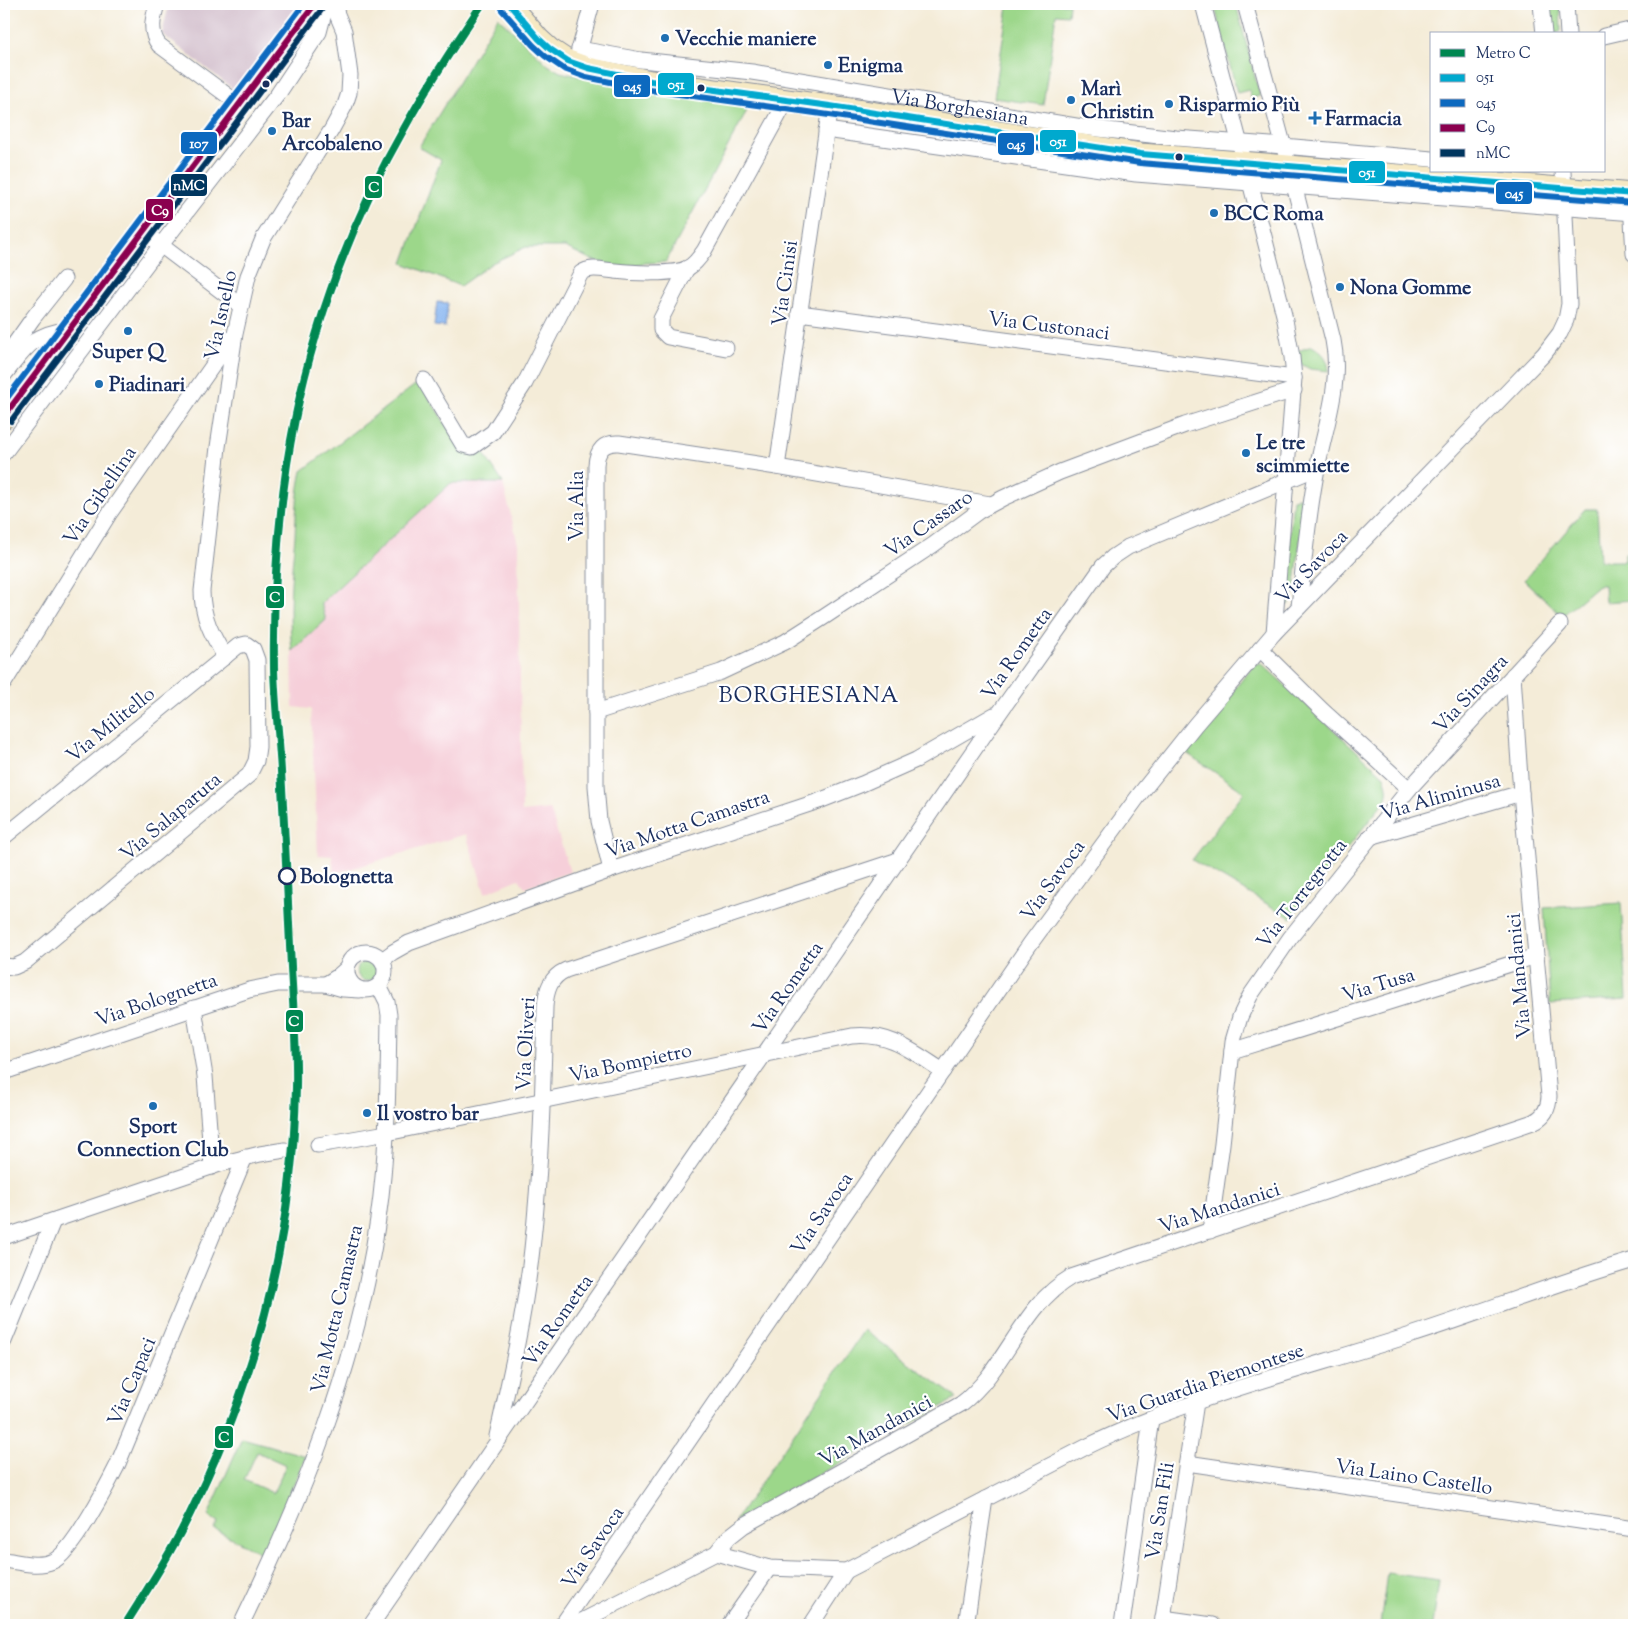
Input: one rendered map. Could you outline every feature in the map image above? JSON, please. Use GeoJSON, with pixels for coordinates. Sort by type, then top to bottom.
{"type":"FeatureCollection","features":[{"type":"Feature","properties":{"kind":"main road"},"geometry":{"type":"LineString","coordinates":[[4,416],[68,330],[152,238],[239,104],[315,4]]}},
{"type":"Feature","properties":{"kind":"street"},"geometry":{"type":"LineString","coordinates":[[157,4],[153,28],[154,37],[159,45],[239,104]]}},
{"type":"Feature","properties":{"kind":"street"},"geometry":{"type":"LineString","coordinates":[[4,453],[152,238],[263,113],[293,73],[319,32],[324,13],[329,4]]}},
{"type":"Feature","properties":{"kind":"street","name":"Via Isnello"},"geometry":{"type":"LineString","coordinates":[[225,657],[207,625],[202,591],[216,456],[235,334],[250,268],[263,239],[328,136],[348,99],[350,75],[344,31],[336,12],[337,4]]}},
{"type":"Feature","properties":{"kind":"street","name":"Via Borghesiana"},"geometry":{"type":"LineString","coordinates":[[509,4],[544,44],[561,57],[577,56],[788,100],[1108,150],[1176,158],[1289,165],[1563,189],[1632,204]]}},
{"type":"Feature","properties":{"kind":"street"},"geometry":{"type":"LineString","coordinates":[[577,56],[592,4]]}},
{"type":"Feature","properties":{"kind":"street"},"geometry":{"type":"LineString","coordinates":[[1203,4],[1285,320],[1292,357],[1294,384],[1274,633]]}},
{"type":"Feature","properties":{"kind":"street"},"geometry":{"type":"LineString","coordinates":[[1245,4],[1334,340],[1336,359],[1334,394],[1317,468],[1299,606]]}},
{"type":"Feature","properties":{"kind":"street"},"geometry":{"type":"LineString","coordinates":[[1542,4],[1544,32]]}},
{"type":"Feature","properties":{"kind":"street"},"geometry":{"type":"LineString","coordinates":[[1566,4],[1568,32]]}},
{"type":"Feature","properties":{"kind":"street"},"geometry":{"type":"LineString","coordinates":[[1606,36],[1634,29]]}},
{"type":"Feature","properties":{"kind":"street","name":"Via Borghesiana"},"geometry":{"type":"LineString","coordinates":[[639,69],[745,71],[1082,127],[1176,138],[1245,163]]}},
{"type":"Feature","properties":{"kind":"street"},"geometry":{"type":"LineString","coordinates":[[424,380],[458,439],[465,446],[472,447],[493,432],[520,391],[581,273],[584,270],[594,269],[636,272],[673,271],[687,268],[694,263],[704,251],[788,100]]}},
{"type":"Feature","properties":{"kind":"street","name":"Via Cinisi"},"geometry":{"type":"LineString","coordinates":[[777,467],[830,106]]}},
{"type":"Feature","properties":{"kind":"street","name":"Via Borghesiana"},"geometry":{"type":"LineString","coordinates":[[826,130],[1118,172],[1245,163]]}},
{"type":"Feature","properties":{"kind":"street","name":"Via Borghesiana"},"geometry":{"type":"LineString","coordinates":[[1289,165],[1430,159]]}},
{"type":"Feature","properties":{"kind":"street","name":"Via Savoca"},"geometry":{"type":"LineString","coordinates":[[562,1625],[1034,938],[1106,839],[1195,725],[1274,633],[1544,354],[1556,339],[1566,320],[1570,298],[1563,189]]}},
{"type":"Feature","properties":{"kind":"street"},"geometry":{"type":"LineString","coordinates":[[1632,204],[1634,254]]}},
{"type":"Feature","properties":{"kind":"street"},"geometry":{"type":"LineString","coordinates":[[152,238],[241,306]]}},
{"type":"Feature","properties":{"kind":"street"},"geometry":{"type":"LineString","coordinates":[[687,268],[660,319],[661,330],[668,337],[726,348]]}},
{"type":"Feature","properties":{"kind":"street"},"geometry":{"type":"LineString","coordinates":[[4,359],[27,326],[64,280]]}},
{"type":"Feature","properties":{"kind":"street","name":"Via Custonaci"},"geometry":{"type":"LineString","coordinates":[[800,313],[1294,384]]}},
{"type":"Feature","properties":{"kind":"street"},"geometry":{"type":"LineString","coordinates":[[4,375],[35,340],[50,332],[68,330]]}},
{"type":"Feature","properties":{"kind":"street","name":"Via Gibellina"},"geometry":{"type":"LineString","coordinates":[[4,682],[109,514],[235,334]]}},
{"type":"Feature","properties":{"kind":"street","name":"Via Cassaro"},"geometry":{"type":"LineString","coordinates":[[596,712],[721,672],[784,642],[832,612],[990,504],[1060,472],[1294,384]]}},
{"type":"Feature","properties":{"kind":"street","name":"Via Alia"},"geometry":{"type":"LineString","coordinates":[[610,870],[597,805],[596,465],[597,455],[602,446],[619,443],[777,467],[990,504]]}},
{"type":"Feature","properties":{"kind":"street","name":"Via Rometta"},"geometry":{"type":"LineString","coordinates":[[371,1625],[1088,584],[1103,566],[1128,547],[1317,468]]}},
{"type":"Feature","properties":{"kind":"street","name":"Via Sinagra"},"geometry":{"type":"LineString","coordinates":[[1410,789],[1560,624]]}},
{"type":"Feature","properties":{"kind":"street","name":"Via Militello"},"geometry":{"type":"LineString","coordinates":[[4,837],[238,646],[243,644]]}},
{"type":"Feature","properties":{"kind":"street","name":"Via Salaparuta"},"geometry":{"type":"LineString","coordinates":[[4,966],[14,967],[25,962],[249,775],[258,752],[257,660],[253,649],[249,645],[243,644]]}},
{"type":"Feature","properties":{"kind":"street"},"geometry":{"type":"LineString","coordinates":[[1260,649],[1317,705],[1410,789]]}},
{"type":"Feature","properties":{"kind":"street","name":"Via Mandanici"},"geometry":{"type":"LineString","coordinates":[[574,1625],[716,1553],[729,1537],[743,1526],[966,1401],[986,1379],[1033,1311],[1057,1286],[1083,1272],[1210,1231],[1533,1122],[1540,1118],[1547,1108],[1549,1096],[1521,793],[1513,675]]}},
{"type":"Feature","properties":{"kind":"street","name":"Via Motta Camastra"},"geometry":{"type":"LineString","coordinates":[[382,960],[409,943],[610,870],[819,801],[873,780],[922,757],[1000,712]]}},
{"type":"Feature","properties":{"kind":"street","name":"Via Torregrotta"},"geometry":{"type":"LineString","coordinates":[[1210,1231],[1232,1051],[1240,1017],[1258,982],[1290,938],[1410,789]]}},
{"type":"Feature","properties":{"kind":"street","name":"Via Aliminusa"},"geometry":{"type":"LineString","coordinates":[[1370,837],[1521,793]]}},
{"type":"Feature","properties":{"kind":"street","name":"Via Oliveri"},"geometry":{"type":"LineString","coordinates":[[495,1444],[506,1396],[530,1266],[537,1194],[546,996],[551,982],[557,974],[566,970],[898,860]]}},
{"type":"Feature","properties":{"kind":"street"},"geometry":{"type":"LineString","coordinates":[[326,984],[346,969],[348,962],[358,953],[372,952],[382,960],[385,974],[379,986],[374,989],[360,990],[350,982],[346,969]]}},
{"type":"Feature","properties":{"kind":"street","name":"Via Tusa"},"geometry":{"type":"LineString","coordinates":[[1232,1051],[1536,956]]}},
{"type":"Feature","properties":{"kind":"street","name":"Via Bolognetta"},"geometry":{"type":"LineString","coordinates":[[4,1072],[249,990],[271,985],[326,984],[343,989],[360,990]]}},
{"type":"Feature","properties":{"kind":"street","name":"Via Motta Camastra"},"geometry":{"type":"LineString","coordinates":[[241,1625],[307,1481],[326,1429],[356,1332],[380,1208],[387,1133],[389,1015],[387,1002],[379,986]]}},
{"type":"Feature","properties":{"kind":"street"},"geometry":{"type":"LineString","coordinates":[[194,1008],[205,1076],[212,1167]]}},
{"type":"Feature","properties":{"kind":"street","name":"Via Bompietro"},"geometry":{"type":"LineString","coordinates":[[318,1145],[387,1133],[846,1037],[873,1036],[892,1040],[943,1071]]}},
{"type":"Feature","properties":{"kind":"street"},"geometry":{"type":"LineString","coordinates":[[4,1237],[212,1167],[245,1157],[285,1150]]}},
{"type":"Feature","properties":{"kind":"street","name":"Via Capaci"},"geometry":{"type":"LineString","coordinates":[[4,1560],[37,1564],[55,1561],[67,1549],[98,1502],[117,1466],[245,1157]]}},
{"type":"Feature","properties":{"kind":"street"},"geometry":{"type":"LineString","coordinates":[[4,1341],[53,1222]]}},
{"type":"Feature","properties":{"kind":"street","name":"Via Guardia Piemontese"},"geometry":{"type":"LineString","coordinates":[[716,1553],[769,1568],[846,1571],[1086,1447],[1196,1402],[1410,1335],[1588,1273],[1634,1260]]}},
{"type":"Feature","properties":{"kind":"street","name":"Via San Fili"},"geometry":{"type":"LineString","coordinates":[[1163,1622],[1196,1402]]}},
{"type":"Feature","properties":{"kind":"street","name":"Via San Fili"},"geometry":{"type":"LineString","coordinates":[[1122,1625],[1151,1420]]}},
{"type":"Feature","properties":{"kind":"street","name":"Via Laino Castello"},"geometry":{"type":"LineString","coordinates":[[1187,1463],[1634,1529]]}},
{"type":"Feature","properties":{"kind":"street"},"geometry":{"type":"LineString","coordinates":[[966,1625],[985,1499]]}},
{"type":"Feature","properties":{"kind":"street"},"geometry":{"type":"LineString","coordinates":[[729,1625],[769,1568]]}},
{"type":"Feature","properties":{"kind":"street"},"geometry":{"type":"LineString","coordinates":[[811,1625],[846,1571]]}},
{"type":"Feature","properties":{"kind":"street"},"geometry":{"type":"LineString","coordinates":[[1163,1622],[1212,1625]]}},
{"type":"Feature","properties":{"kind":"shaded area"},"geometry":{"type":"Polygon","coordinates":[[[169,4],[302,4],[237,92],[162,34],[169,4]]]}},
{"type":"Feature","properties":{"kind":"shaded area"},"geometry":{"type":"Polygon","coordinates":[[[451,483],[503,483],[518,544],[522,812],[550,809],[570,872],[525,887],[519,879],[485,893],[466,834],[334,874],[332,856],[318,855],[311,709],[293,707],[292,651],[326,620],[321,603],[451,483]]]}},
{"type":"Feature","properties":{"kind":"green space"},"geometry":{"type":"Polygon","coordinates":[[[992,4],[1069,4],[1068,15],[1056,14],[1043,105],[994,98],[1008,6],[992,4]]]}},
{"type":"Feature","properties":{"kind":"green space"},"geometry":{"type":"Polygon","coordinates":[[[1214,4],[1236,4],[1260,96],[1251,98],[1249,90],[1237,93],[1214,4]]]}},
{"type":"Feature","properties":{"kind":"green space"},"geometry":{"type":"Polygon","coordinates":[[[1548,4],[1560,4],[1561,31],[1553,32],[1551,30],[1548,4]]]}},
{"type":"Feature","properties":{"kind":"green space"},"geometry":{"type":"Polygon","coordinates":[[[498,17],[548,65],[560,72],[627,87],[751,103],[666,262],[620,267],[592,260],[565,247],[526,247],[492,263],[460,286],[403,263],[441,160],[419,147],[498,17]]]}},
{"type":"Feature","properties":{"kind":"green space"},"geometry":{"type":"Polygon","coordinates":[[[1312,346],[1324,356],[1329,371],[1310,369],[1299,363],[1295,352],[1312,346]]]}},
{"type":"Feature","properties":{"kind":"green space"},"geometry":{"type":"Polygon","coordinates":[[[419,382],[462,450],[480,448],[503,483],[451,483],[321,603],[326,620],[292,651],[290,622],[291,580],[297,503],[302,471],[419,382]]]}},
{"type":"Feature","properties":{"kind":"green space"},"geometry":{"type":"Polygon","coordinates":[[[1305,498],[1294,593],[1288,605],[1285,603],[1284,598],[1293,499],[1305,498]]]}},
{"type":"Feature","properties":{"kind":"green space"},"geometry":{"type":"Polygon","coordinates":[[[1585,509],[1597,509],[1600,561],[1625,561],[1625,553],[1634,553],[1634,600],[1605,602],[1604,585],[1598,585],[1562,616],[1524,580],[1585,509]]]}},
{"type":"Feature","properties":{"kind":"green space"},"geometry":{"type":"Polygon","coordinates":[[[1261,663],[1384,776],[1387,789],[1385,801],[1291,918],[1192,860],[1244,792],[1185,752],[1252,667],[1261,663]]]}},
{"type":"Feature","properties":{"kind":"green space"},"geometry":{"type":"Polygon","coordinates":[[[1621,903],[1627,999],[1550,1004],[1544,908],[1621,903]]]}},
{"type":"Feature","properties":{"kind":"green space"},"geometry":{"type":"Polygon","coordinates":[[[367,961],[374,964],[377,971],[374,978],[367,981],[360,978],[357,971],[360,964],[367,961]]]}},
{"type":"Feature","properties":{"kind":"green space"},"geometry":{"type":"Polygon","coordinates":[[[864,1330],[957,1398],[735,1521],[864,1330]]]}},
{"type":"Feature","properties":{"kind":"green space"},"geometry":{"type":"Polygon","coordinates":[[[242,1438],[306,1456],[263,1554],[214,1529],[218,1522],[208,1516],[242,1438]],[[257,1452],[244,1480],[273,1493],[286,1465],[257,1452]]]}},
{"type":"Feature","properties":{"kind":"green space"},"geometry":{"type":"Polygon","coordinates":[[[1387,1573],[1439,1580],[1433,1625],[1380,1625],[1387,1573]]]}},
{"type":"Feature","properties":{"kind":"water"},"geometry":{"type":"Polygon","coordinates":[[[437,302],[448,303],[445,327],[434,326],[437,302]]]}},
{"type":"Feature","properties":{"kind":"metro line","name":"C"},"geometry":{"type":"LineString","coordinates":[[125,1625],[181,1531],[219,1450],[238,1400],[255,1350],[269,1298],[288,1194],[293,1140],[296,1057],[274,643],[276,566],[287,464],[295,420],[317,333],[346,248],[364,207],[414,111],[482,4]]}},
{"type":"Feature","properties":{"kind":"transit line","name":"107"},"geometry":{"type":"LineString","coordinates":[[4,402],[304,4]]}},
{"type":"Feature","properties":{"kind":"transit line","name":"C9"},"geometry":{"type":"LineString","coordinates":[[4,416],[315,4]]}},
{"type":"Feature","properties":{"kind":"transit line","name":"051"},"geometry":{"type":"LineString","coordinates":[[509,4],[539,39],[568,61],[588,68],[651,81],[830,106],[1141,154],[1634,194]]}},
{"type":"Feature","properties":{"kind":"transit line","name":"nMC"},"geometry":{"type":"LineString","coordinates":[[11,421],[322,9]]}},
{"type":"Feature","properties":{"kind":"transit line","name":"045"},"geometry":{"type":"LineString","coordinates":[[502,10],[533,45],[564,69],[586,77],[650,90],[829,115],[1140,163],[1633,203]]}},
{"type":"Feature","properties":{"kind":"place","name":"Vecchie maniere"},"geometry":{"type":"Point","coordinates":[665,38]}},
{"type":"Feature","properties":{"kind":"place","name":"Enigma"},"geometry":{"type":"Point","coordinates":[828,65]}},
{"type":"Feature","properties":{"kind":"place","name":"Marì Christin"},"geometry":{"type":"Point","coordinates":[1071,100]}},
{"type":"Feature","properties":{"kind":"place","name":"Risparmio Più"},"geometry":{"type":"Point","coordinates":[1169,104]}},
{"type":"Feature","properties":{"kind":"place","name":"Farmacia"},"geometry":{"type":"Point","coordinates":[1315,118]}},
{"type":"Feature","properties":{"kind":"place","name":"Bar Arcobaleno"},"geometry":{"type":"Point","coordinates":[272,131]}},
{"type":"Feature","properties":{"kind":"place","name":"BCC Roma"},"geometry":{"type":"Point","coordinates":[1214,213]}},
{"type":"Feature","properties":{"kind":"place","name":"Nona Gomme"},"geometry":{"type":"Point","coordinates":[1340,287]}},
{"type":"Feature","properties":{"kind":"place","name":"Super Q"},"geometry":{"type":"Point","coordinates":[128,331]}},
{"type":"Feature","properties":{"kind":"place","name":"Piadinari"},"geometry":{"type":"Point","coordinates":[99,384]}},
{"type":"Feature","properties":{"kind":"place","name":"Le tre scimmiette"},"geometry":{"type":"Point","coordinates":[1246,453]}},
{"type":"Feature","properties":{"kind":"place","name":"Bolognetta"},"geometry":{"type":"Point","coordinates":[287,876]}},
{"type":"Feature","properties":{"kind":"place","name":"Sport Connection Club"},"geometry":{"type":"Point","coordinates":[153,1106]}},
{"type":"Feature","properties":{"kind":"place","name":"Il vostro bar"},"geometry":{"type":"Point","coordinates":[367,1113]}},
{"type":"Feature","properties":{"kind":"district","name":"BORGHESIANA"},"geometry":{"type":"Point","coordinates":[809,694]}}]}
